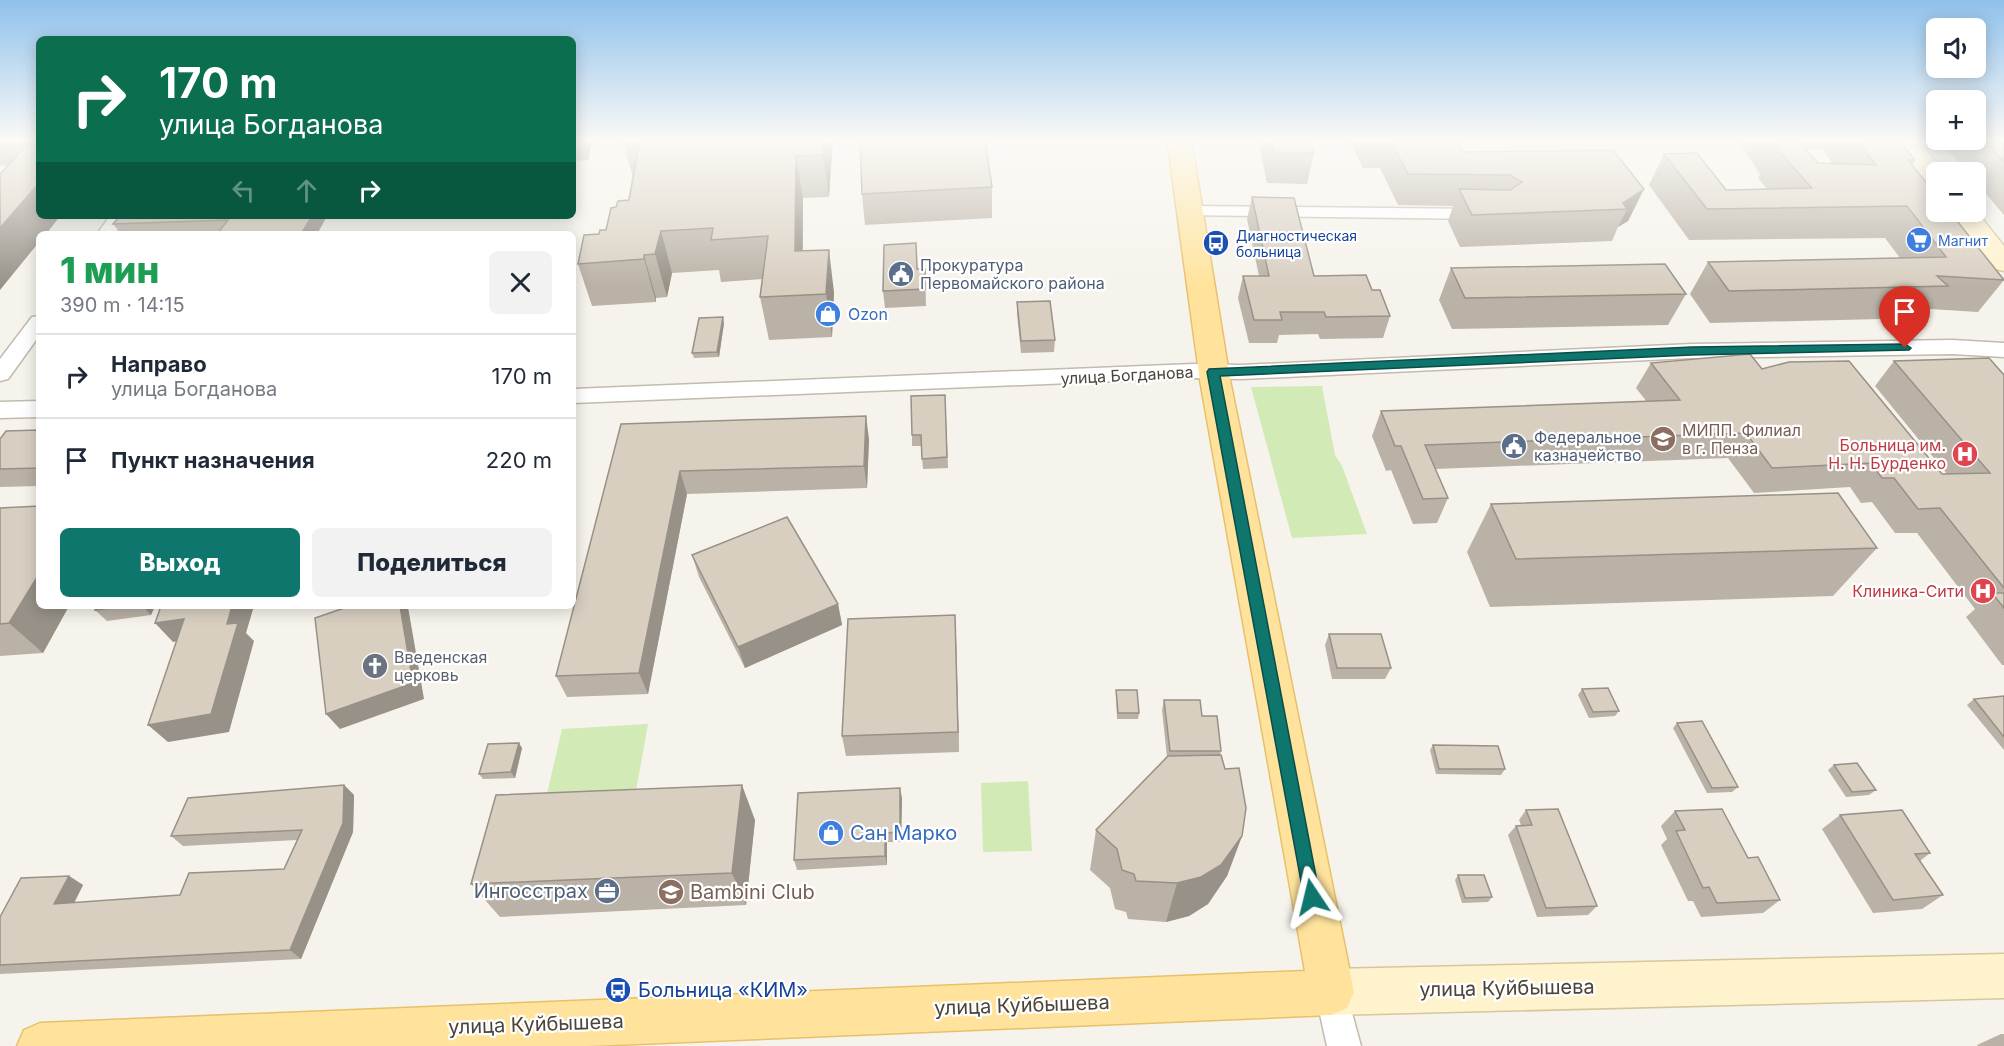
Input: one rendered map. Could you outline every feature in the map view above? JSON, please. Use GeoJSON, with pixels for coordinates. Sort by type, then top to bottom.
{"type":"FeatureCollection","features":[{"type":"Feature","properties":{"kind":"main road"},"geometry":{"type":"LineString","coordinates":[[1186,188],[1213,372],[1331,992]]}},
{"type":"Feature","properties":{"kind":"main road"},"geometry":{"type":"LineString","coordinates":[[1972,222],[2004,263]]}},
{"type":"Feature","properties":{"kind":"main road","name":"улица Куйбышева"},"geometry":{"type":"LineString","coordinates":[[40,1046],[1331,992],[2004,976]]}},
{"type":"Feature","properties":{"kind":"street"},"geometry":{"type":"LineString","coordinates":[[1190,211],[1498,214]]}},
{"type":"Feature","properties":{"kind":"street"},"geometry":{"type":"LineString","coordinates":[[108,231],[118,219]]}},
{"type":"Feature","properties":{"kind":"street"},"geometry":{"type":"LineString","coordinates":[[0,374],[36,326]]}},
{"type":"Feature","properties":{"kind":"street","name":"улица Богданова"},"geometry":{"type":"LineString","coordinates":[[576,396],[1692,351],[1952,347],[2004,350]]}},
{"type":"Feature","properties":{"kind":"street"},"geometry":{"type":"LineString","coordinates":[[0,410],[36,409]]}},
{"type":"Feature","properties":{"kind":"street"},"geometry":{"type":"LineString","coordinates":[[1331,992],[1344,1046]]}},
{"type":"Feature","properties":{"kind":"green space"},"geometry":{"type":"Polygon","coordinates":[[[1322,386],[1335,455],[1342,466],[1367,534],[1292,538],[1251,387],[1322,386]]]}},
{"type":"Feature","properties":{"kind":"green space"},"geometry":{"type":"Polygon","coordinates":[[[648,724],[634,802],[544,807],[562,729],[648,724]]]}},
{"type":"Feature","properties":{"kind":"green space"},"geometry":{"type":"Polygon","coordinates":[[[1028,781],[1032,851],[983,852],[981,783],[1028,781]]]}},
{"type":"Feature","properties":{"kind":"building"},"geometry":{"type":"Polygon","coordinates":[[[0,188],[35,188],[0,228],[0,188]]]}},
{"type":"Feature","properties":{"kind":"building"},"geometry":{"type":"Polygon","coordinates":[[[631,188],[796,188],[795,251],[829,250],[826,294],[760,297],[768,236],[711,240],[713,228],[661,231],[655,254],[644,255],[644,259],[578,264],[584,235],[599,234],[600,230],[606,230],[611,208],[616,207],[618,201],[629,200],[631,188]]]}},
{"type":"Feature","properties":{"kind":"building"},"geometry":{"type":"Polygon","coordinates":[[[862,188],[977,188],[862,194],[862,188]]]}},
{"type":"Feature","properties":{"kind":"building"},"geometry":{"type":"Polygon","coordinates":[[[1513,188],[1644,189],[1623,203],[1627,209],[1472,215],[1459,189],[1510,190],[1513,188]]]}},
{"type":"Feature","properties":{"kind":"building"},"geometry":{"type":"Polygon","coordinates":[[[1690,188],[1724,188],[1726,190],[1926,188],[1926,222],[1958,222],[2004,280],[1937,276],[1948,286],[1729,291],[1708,262],[1946,257],[1907,206],[1707,209],[1690,188]]]}},
{"type":"Feature","properties":{"kind":"building"},"geometry":{"type":"Polygon","coordinates":[[[1252,197],[1294,198],[1314,276],[1366,275],[1372,290],[1380,290],[1390,316],[1326,317],[1324,312],[1280,312],[1282,320],[1254,320],[1243,276],[1269,276],[1252,197]]]}},
{"type":"Feature","properties":{"kind":"building"},"geometry":{"type":"Polygon","coordinates":[[[117,219],[310,219],[303,231],[219,231],[228,220],[113,224],[117,219]]]}},
{"type":"Feature","properties":{"kind":"building"},"geometry":{"type":"Polygon","coordinates":[[[916,243],[917,269],[925,269],[925,289],[883,291],[884,245],[916,243]]]}},
{"type":"Feature","properties":{"kind":"building"},"geometry":{"type":"Polygon","coordinates":[[[1665,264],[1686,294],[1465,298],[1451,268],[1665,264]]]}},
{"type":"Feature","properties":{"kind":"building"},"geometry":{"type":"Polygon","coordinates":[[[1050,301],[1055,340],[1021,341],[1017,302],[1050,301]]]}},
{"type":"Feature","properties":{"kind":"building"},"geometry":{"type":"Polygon","coordinates":[[[723,317],[717,352],[692,353],[699,318],[723,317]]]}},
{"type":"Feature","properties":{"kind":"building"},"geometry":{"type":"Polygon","coordinates":[[[1750,354],[1762,369],[1789,362],[1849,361],[1942,474],[1990,473],[1894,361],[1989,358],[2004,375],[2004,588],[1940,508],[1918,509],[1894,478],[1882,478],[1871,463],[1772,468],[1746,433],[1425,445],[1448,498],[1423,499],[1401,446],[1395,446],[1381,411],[1680,400],[1651,363],[1750,354]]]}},
{"type":"Feature","properties":{"kind":"building"},"geometry":{"type":"Polygon","coordinates":[[[945,395],[947,457],[922,459],[921,435],[912,435],[911,396],[945,395]]]}},
{"type":"Feature","properties":{"kind":"building"},"geometry":{"type":"Polygon","coordinates":[[[866,416],[864,466],[680,471],[639,673],[556,676],[573,609],[576,609],[576,598],[621,424],[866,416]]]}},
{"type":"Feature","properties":{"kind":"building"},"geometry":{"type":"Polygon","coordinates":[[[36,430],[36,468],[0,469],[0,439],[6,431],[36,430]]]}},
{"type":"Feature","properties":{"kind":"building"},"geometry":{"type":"Polygon","coordinates":[[[1838,493],[1877,548],[1516,559],[1491,504],[1838,493]]]}},
{"type":"Feature","properties":{"kind":"building"},"geometry":{"type":"Polygon","coordinates":[[[36,506],[36,579],[9,623],[0,624],[0,508],[36,506]]]}},
{"type":"Feature","properties":{"kind":"building"},"geometry":{"type":"Polygon","coordinates":[[[787,517],[838,604],[738,647],[692,555],[787,517]]]}},
{"type":"Feature","properties":{"kind":"building"},"geometry":{"type":"Polygon","coordinates":[[[1992,593],[2004,593],[2004,608],[1992,593]]]}},
{"type":"Feature","properties":{"kind":"building"},"geometry":{"type":"Polygon","coordinates":[[[160,609],[231,609],[227,624],[238,623],[211,714],[148,725],[184,619],[155,623],[160,609]]]}},
{"type":"Feature","properties":{"kind":"building","name":"Введенская церковь"},"geometry":{"type":"Polygon","coordinates":[[[341,609],[401,609],[413,683],[326,714],[315,618],[341,609]]]}},
{"type":"Feature","properties":{"kind":"building"},"geometry":{"type":"Polygon","coordinates":[[[955,615],[958,732],[842,736],[848,619],[955,615]]]}},
{"type":"Feature","properties":{"kind":"building"},"geometry":{"type":"Polygon","coordinates":[[[1329,634],[1381,634],[1391,668],[1337,668],[1329,634]]]}},
{"type":"Feature","properties":{"kind":"building"},"geometry":{"type":"Polygon","coordinates":[[[1608,688],[1619,711],[1593,712],[1582,689],[1608,688]]]}},
{"type":"Feature","properties":{"kind":"building"},"geometry":{"type":"Polygon","coordinates":[[[1116,690],[1137,690],[1139,713],[1118,713],[1116,690]]]}},
{"type":"Feature","properties":{"kind":"building"},"geometry":{"type":"Polygon","coordinates":[[[2004,696],[2004,737],[1974,699],[2004,696]]]}},
{"type":"Feature","properties":{"kind":"building"},"geometry":{"type":"Polygon","coordinates":[[[1164,700],[1200,700],[1202,716],[1217,716],[1221,751],[1170,751],[1164,700]]]}},
{"type":"Feature","properties":{"kind":"building"},"geometry":{"type":"Polygon","coordinates":[[[1702,721],[1738,787],[1712,788],[1677,723],[1702,721]]]}},
{"type":"Feature","properties":{"kind":"building"},"geometry":{"type":"Polygon","coordinates":[[[519,743],[511,772],[479,774],[488,744],[519,743]]]}},
{"type":"Feature","properties":{"kind":"building"},"geometry":{"type":"Polygon","coordinates":[[[1433,745],[1498,746],[1505,769],[1439,769],[1433,745]]]}},
{"type":"Feature","properties":{"kind":"building"},"geometry":{"type":"Polygon","coordinates":[[[1221,755],[1225,769],[1239,768],[1246,808],[1242,836],[1221,865],[1201,877],[1177,883],[1136,881],[1134,874],[1122,870],[1117,849],[1096,830],[1168,756],[1221,755]]]}},
{"type":"Feature","properties":{"kind":"building"},"geometry":{"type":"Polygon","coordinates":[[[1857,763],[1876,790],[1852,792],[1834,765],[1857,763]]]}},
{"type":"Feature","properties":{"kind":"building"},"geometry":{"type":"Polygon","coordinates":[[[344,785],[343,823],[290,950],[0,965],[0,917],[21,878],[69,876],[54,904],[180,895],[189,873],[284,869],[302,830],[171,836],[188,798],[344,785]]]}},
{"type":"Feature","properties":{"kind":"building"},"geometry":{"type":"Polygon","coordinates":[[[742,785],[732,873],[471,884],[496,795],[742,785]]]}},
{"type":"Feature","properties":{"kind":"building"},"geometry":{"type":"Polygon","coordinates":[[[900,788],[900,832],[885,833],[885,856],[794,860],[798,793],[900,788]]]}},
{"type":"Feature","properties":{"kind":"building"},"geometry":{"type":"Polygon","coordinates":[[[1558,809],[1597,906],[1546,908],[1516,826],[1532,825],[1526,810],[1558,809]]]}},
{"type":"Feature","properties":{"kind":"building"},"geometry":{"type":"Polygon","coordinates":[[[1722,809],[1748,858],[1758,857],[1780,900],[1717,903],[1709,887],[1703,888],[1676,831],[1685,830],[1675,811],[1722,809]]]}},
{"type":"Feature","properties":{"kind":"building"},"geometry":{"type":"Polygon","coordinates":[[[1902,810],[1930,853],[1915,854],[1943,895],[1893,900],[1840,815],[1902,810]]]}},
{"type":"Feature","properties":{"kind":"building"},"geometry":{"type":"Polygon","coordinates":[[[1458,875],[1484,875],[1492,897],[1465,898],[1458,875]]]}},
{"type":"Feature","properties":{"kind":"place","name":"Магнит"},"geometry":{"type":"Point","coordinates":[1919,240]}},
{"type":"Feature","properties":{"kind":"place","name":"Диагностическая больница"},"geometry":{"type":"Point","coordinates":[1216,243]}},
{"type":"Feature","properties":{"kind":"place","name":"Прокуратура Первомайского района"},"geometry":{"type":"Point","coordinates":[901,274]}},
{"type":"Feature","properties":{"kind":"place","name":"Ozon"},"geometry":{"type":"Point","coordinates":[828,314]}},
{"type":"Feature","properties":{"kind":"place","name":"МИПП. Филиал в г. Пенза"},"geometry":{"type":"Point","coordinates":[1663,439]}},
{"type":"Feature","properties":{"kind":"place","name":"Федеральное казначейство"},"geometry":{"type":"Point","coordinates":[1514,446]}},
{"type":"Feature","properties":{"kind":"place","name":"Больница им. Н. Н. Бурденко"},"geometry":{"type":"Point","coordinates":[1965,454]}},
{"type":"Feature","properties":{"kind":"place","name":"Клиника-Сити"},"geometry":{"type":"Point","coordinates":[1983,591]}},
{"type":"Feature","properties":{"kind":"place","name":"Введенская церковь"},"geometry":{"type":"Point","coordinates":[375,666]}},
{"type":"Feature","properties":{"kind":"place","name":"Сан Марко"},"geometry":{"type":"Point","coordinates":[831,833]}},
{"type":"Feature","properties":{"kind":"place","name":"Ингосстрах"},"geometry":{"type":"Point","coordinates":[607,891]}},
{"type":"Feature","properties":{"kind":"place","name":"Bambini Club"},"geometry":{"type":"Point","coordinates":[671,892]}},
{"type":"Feature","properties":{"kind":"place","name":"Больница «КИМ»"},"geometry":{"type":"Point","coordinates":[618,990]}},
{"type":"Feature","properties":{"kind":"route"},"geometry":{"type":"LineString","coordinates":[[1312,897],[1213,372],[1692,351],[1905,348]]}}]}
